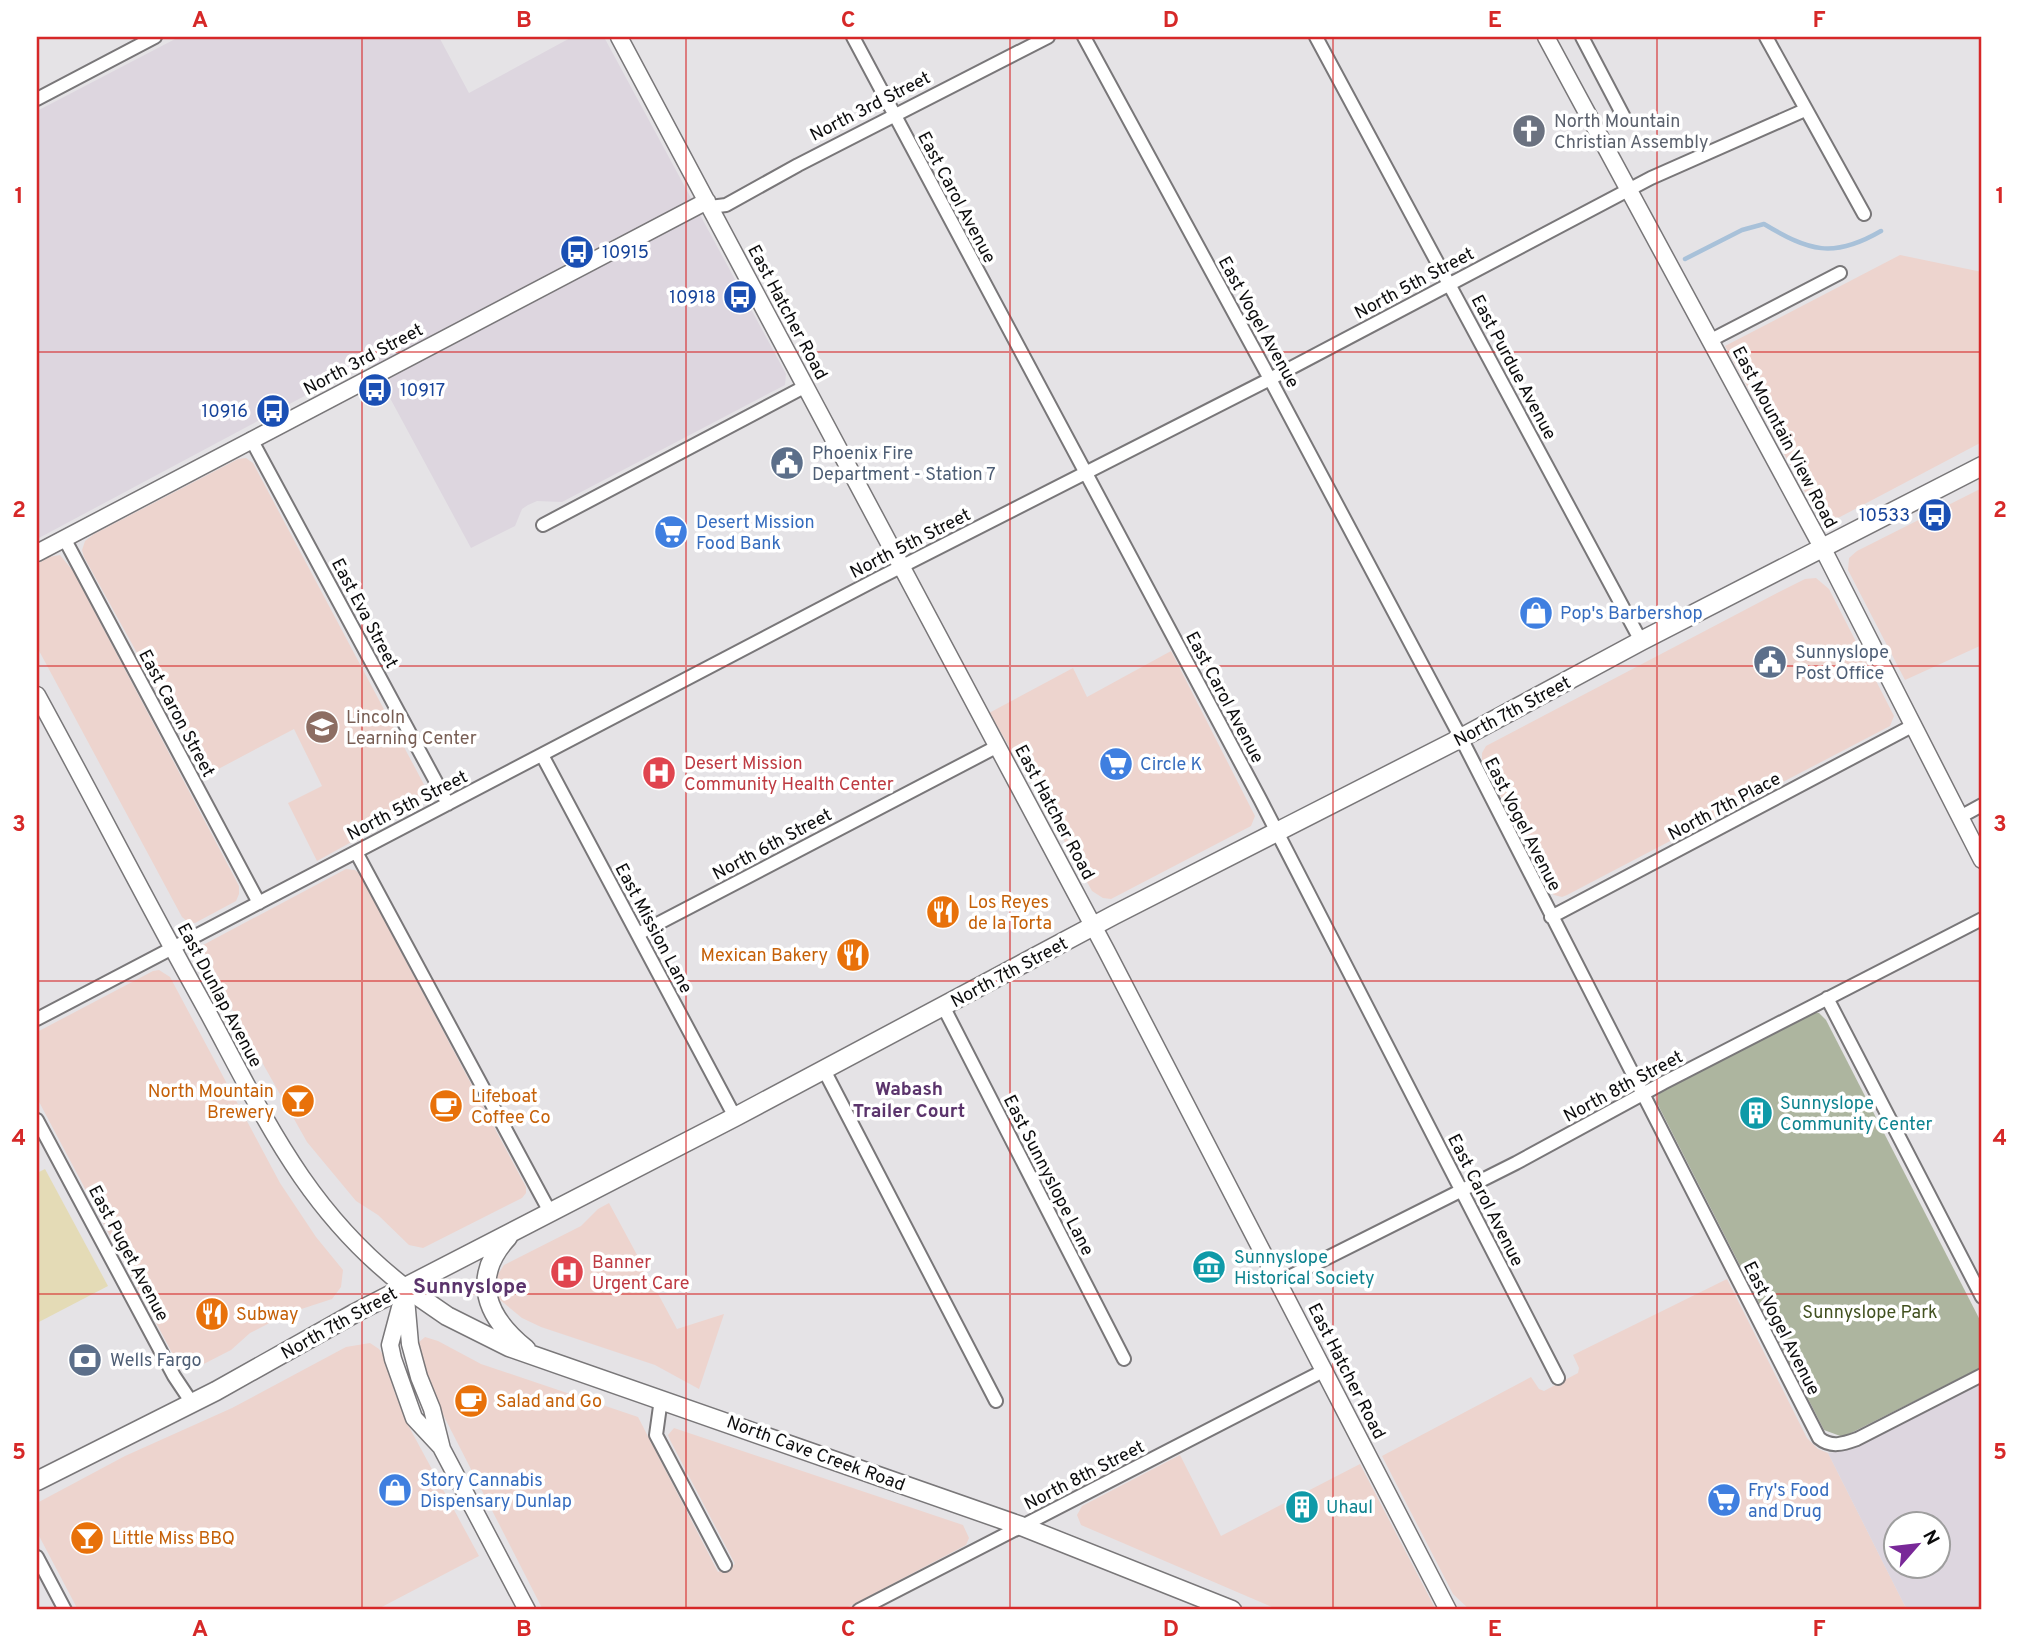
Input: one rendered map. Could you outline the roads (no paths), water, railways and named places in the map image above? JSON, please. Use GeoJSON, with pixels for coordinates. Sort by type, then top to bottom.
{"type":"FeatureCollection","features":[{"type":"Feature","properties":{"kind":"main road","name":"North 7th Street"},"geometry":{"type":"LineString","coordinates":[[37,1481],[192,1403],[405,1287],[1982,466]]}},
{"type":"Feature","properties":{"kind":"main road"},"geometry":{"type":"LineString","coordinates":[[514,1230],[496,1250],[488,1267],[485,1285],[489,1303],[503,1326],[537,1358]]}},
{"type":"Feature","properties":{"kind":"main road","name":"North Cave Creek Road"},"geometry":{"type":"LineString","coordinates":[[405,1287],[447,1316],[478,1333],[537,1358],[1021,1526],[1232,1610]]}},
{"type":"Feature","properties":{"kind":"street"},"geometry":{"type":"LineString","coordinates":[[37,99],[152,37]]}},
{"type":"Feature","properties":{"kind":"street","name":"East Hatcher Road"},"geometry":{"type":"LineString","coordinates":[[619,37],[1094,927],[1448,1610]]}},
{"type":"Feature","properties":{"kind":"street","name":"East Carol Avenue"},"geometry":{"type":"LineString","coordinates":[[853,37],[1276,832],[1558,1378]]}},
{"type":"Feature","properties":{"kind":"street","name":"North 3rd Street"},"geometry":{"type":"LineString","coordinates":[[37,553],[251,439],[709,204],[726,205],[1048,37]]}},
{"type":"Feature","properties":{"kind":"street","name":"East Vogel Avenue"},"geometry":{"type":"LineString","coordinates":[[1084,37],[1461,738],[1814,1430],[1826,1444],[1842,1444],[1857,1439],[1982,1375]]}},
{"type":"Feature","properties":{"kind":"street","name":"East Purdue Avenue"},"geometry":{"type":"LineString","coordinates":[[1316,37],[1642,641]]}},
{"type":"Feature","properties":{"kind":"street","name":"East Mountain View Road"},"geometry":{"type":"LineString","coordinates":[[1546,37],[1823,549],[1982,860]]}},
{"type":"Feature","properties":{"kind":"street"},"geometry":{"type":"LineString","coordinates":[[1582,37],[1625,119]]}},
{"type":"Feature","properties":{"kind":"street"},"geometry":{"type":"LineString","coordinates":[[1766,37],[1864,214]]}},
{"type":"Feature","properties":{"kind":"street","name":"North 5th Street"},"geometry":{"type":"LineString","coordinates":[[37,1019],[1085,471],[1270,379],[1630,190],[1805,110]]}},
{"type":"Feature","properties":{"kind":"street"},"geometry":{"type":"LineString","coordinates":[[1711,340],[1840,273]]}},
{"type":"Feature","properties":{"kind":"street"},"geometry":{"type":"LineString","coordinates":[[543,525],[806,386]]}},
{"type":"Feature","properties":{"kind":"street","name":"East Eva Street"},"geometry":{"type":"LineString","coordinates":[[251,439],[448,804]]}},
{"type":"Feature","properties":{"kind":"street","name":"East Caron Street"},"geometry":{"type":"LineString","coordinates":[[64,538],[259,903]]}},
{"type":"Feature","properties":{"kind":"street","name":"East Dunlap Avenue"},"geometry":{"type":"LineString","coordinates":[[37,695],[292,1165],[346,1235],[375,1264],[405,1287]]}},
{"type":"Feature","properties":{"kind":"street","name":"North 7th Place"},"geometry":{"type":"LineString","coordinates":[[1551,917],[1914,725]]}},
{"type":"Feature","properties":{"kind":"street","name":"North 6th Street"},"geometry":{"type":"LineString","coordinates":[[638,934],[998,746]]}},
{"type":"Feature","properties":{"kind":"street","name":"East Mission Lane"},"geometry":{"type":"LineString","coordinates":[[542,755],[735,1117]]}},
{"type":"Feature","properties":{"kind":"street"},"geometry":{"type":"LineString","coordinates":[[1960,817],[1982,805]]}},
{"type":"Feature","properties":{"kind":"street"},"geometry":{"type":"LineString","coordinates":[[356,852],[550,1212]]}},
{"type":"Feature","properties":{"kind":"street","name":"North 8th Street"},"geometry":{"type":"LineString","coordinates":[[1279,1282],[1462,1191],[1982,919]]}},
{"type":"Feature","properties":{"kind":"street"},"geometry":{"type":"LineString","coordinates":[[1827,998],[1982,1297]]}},
{"type":"Feature","properties":{"kind":"street","name":"East Sunnyslope Lane"},"geometry":{"type":"LineString","coordinates":[[943,1006],[1124,1359]]}},
{"type":"Feature","properties":{"kind":"street"},"geometry":{"type":"LineString","coordinates":[[824,1070],[996,1401]]}},
{"type":"Feature","properties":{"kind":"street","name":"East Puget Avenue"},"geometry":{"type":"LineString","coordinates":[[37,1120],[174,1376],[192,1403]]}},
{"type":"Feature","properties":{"kind":"street"},"geometry":{"type":"LineString","coordinates":[[405,1287],[410,1344],[442,1449],[527,1610]]}},
{"type":"Feature","properties":{"kind":"street","name":"North 8th Street"},"geometry":{"type":"LineString","coordinates":[[859,1610],[1325,1370]]}},
{"type":"Feature","properties":{"kind":"street"},"geometry":{"type":"LineString","coordinates":[[661,1399],[656,1435],[725,1565]]}},
{"type":"Feature","properties":{"kind":"street"},"geometry":{"type":"LineString","coordinates":[[37,1557],[65,1610]]}},
{"type":"Feature","properties":{"kind":"waterway"},"geometry":{"type":"LineString","coordinates":[[1685,259],[1742,230],[1764,224],[1795,240],[1821,248],[1849,246],[1881,231]]}},
{"type":"Feature","properties":{"kind":"place","name":"North Mountain Christian Assembly"},"geometry":{"type":"Point","coordinates":[1529,131]}},
{"type":"Feature","properties":{"kind":"place","name":"10915"},"geometry":{"type":"Point","coordinates":[577,252]}},
{"type":"Feature","properties":{"kind":"place","name":"10918"},"geometry":{"type":"Point","coordinates":[740,297]}},
{"type":"Feature","properties":{"kind":"place","name":"10917"},"geometry":{"type":"Point","coordinates":[375,390]}},
{"type":"Feature","properties":{"kind":"place","name":"10916"},"geometry":{"type":"Point","coordinates":[273,411]}},
{"type":"Feature","properties":{"kind":"place","name":"Phoenix Fire Department - Station 7"},"geometry":{"type":"Point","coordinates":[787,463]}},
{"type":"Feature","properties":{"kind":"place","name":"10533"},"geometry":{"type":"Point","coordinates":[1935,515]}},
{"type":"Feature","properties":{"kind":"place","name":"Desert Mission Food Bank"},"geometry":{"type":"Point","coordinates":[671,532]}},
{"type":"Feature","properties":{"kind":"place","name":"Pop's Barbershop"},"geometry":{"type":"Point","coordinates":[1536,613]}},
{"type":"Feature","properties":{"kind":"place","name":"Sunnyslope Post Office"},"geometry":{"type":"Point","coordinates":[1770,662]}},
{"type":"Feature","properties":{"kind":"place","name":"Lincoln Learning Center"},"geometry":{"type":"Point","coordinates":[322,727]}},
{"type":"Feature","properties":{"kind":"place","name":"Circle K"},"geometry":{"type":"Point","coordinates":[1116,764]}},
{"type":"Feature","properties":{"kind":"place","name":"Desert Mission Community Health Center"},"geometry":{"type":"Point","coordinates":[659,773]}},
{"type":"Feature","properties":{"kind":"place","name":"Los Reyes de la Torta"},"geometry":{"type":"Point","coordinates":[943,912]}},
{"type":"Feature","properties":{"kind":"place","name":"Mexican Bakery"},"geometry":{"type":"Point","coordinates":[853,955]}},
{"type":"Feature","properties":{"kind":"place","name":"North Mountain Brewery"},"geometry":{"type":"Point","coordinates":[298,1101]}},
{"type":"Feature","properties":{"kind":"place","name":"Lifeboat Coffee Co"},"geometry":{"type":"Point","coordinates":[446,1106]}},
{"type":"Feature","properties":{"kind":"place","name":"Sunnyslope Community Center"},"geometry":{"type":"Point","coordinates":[1756,1113]}},
{"type":"Feature","properties":{"kind":"place","name":"Sunnyslope Historical Society"},"geometry":{"type":"Point","coordinates":[1209,1267]}},
{"type":"Feature","properties":{"kind":"place","name":"Banner Urgent Care"},"geometry":{"type":"Point","coordinates":[567,1272]}},
{"type":"Feature","properties":{"kind":"place","name":"Subway"},"geometry":{"type":"Point","coordinates":[212,1314]}},
{"type":"Feature","properties":{"kind":"place","name":"Wells Fargo"},"geometry":{"type":"Point","coordinates":[85,1360]}},
{"type":"Feature","properties":{"kind":"place","name":"Salad and Go"},"geometry":{"type":"Point","coordinates":[471,1401]}},
{"type":"Feature","properties":{"kind":"place","name":"Story Cannabis Dispensary Dunlap"},"geometry":{"type":"Point","coordinates":[395,1490]}},
{"type":"Feature","properties":{"kind":"place","name":"Fry's Food and Drug"},"geometry":{"type":"Point","coordinates":[1724,1500]}},
{"type":"Feature","properties":{"kind":"place","name":"Uhaul"},"geometry":{"type":"Point","coordinates":[1302,1507]}},
{"type":"Feature","properties":{"kind":"place","name":"Little Miss BBQ"},"geometry":{"type":"Point","coordinates":[87,1538]}},
{"type":"Feature","properties":{"kind":"district","name":"Wabash Trailer Court"},"geometry":{"type":"Point","coordinates":[909,1099]}},
{"type":"Feature","properties":{"kind":"district","name":"Sunnyslope"},"geometry":{"type":"Point","coordinates":[470,1286]}},
{"type":"Feature","properties":{"kind":"park label","name":"Sunnyslope Park"},"geometry":{"type":"Point","coordinates":[1870,1312]}}]}
